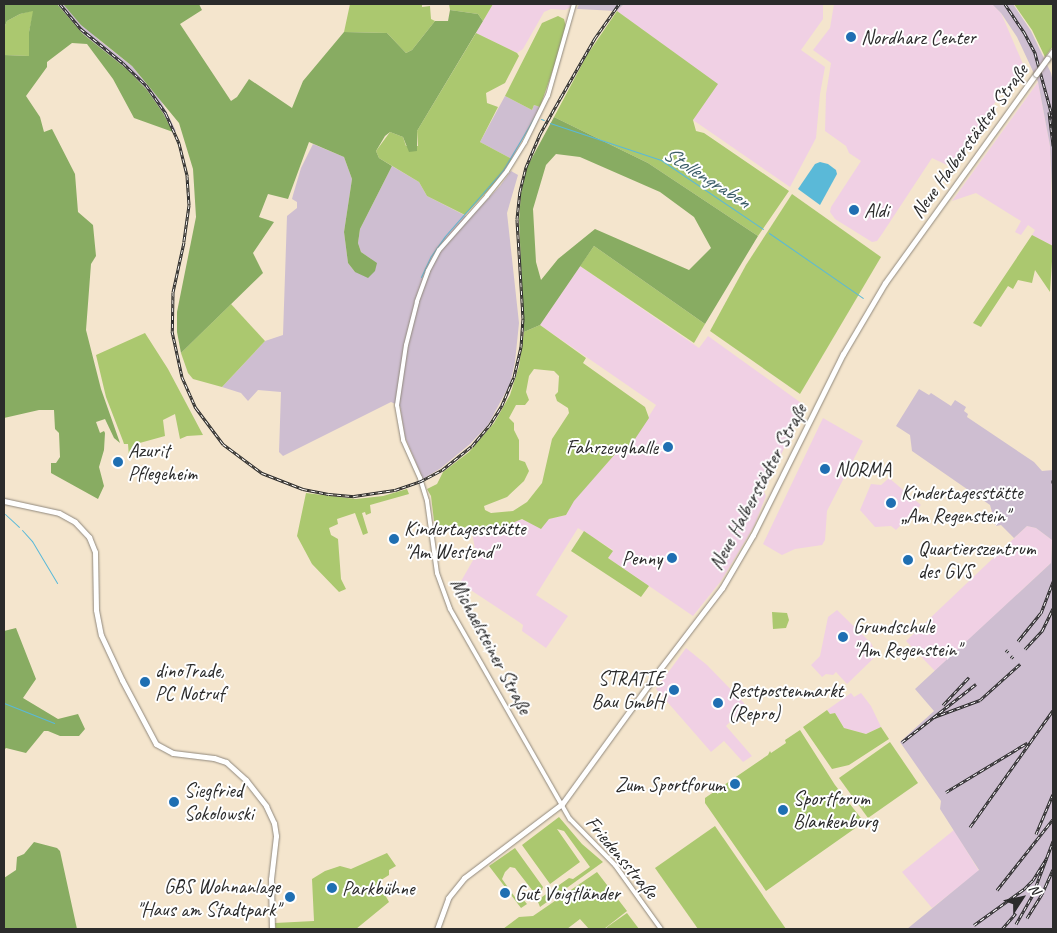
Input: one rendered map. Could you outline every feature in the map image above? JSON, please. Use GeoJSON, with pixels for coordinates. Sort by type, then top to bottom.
{"type":"FeatureCollection","features":[{"type":"Feature","properties":{"kind":"main road","name":"Neue Halberstädter Straße"},"geometry":{"type":"LineString","coordinates":[[437,929],[448,898],[464,878],[562,804],[731,574],[753,536],[841,358],[862,322],[898,264],[1053,51]]}},
{"type":"Feature","properties":{"kind":"main road"},"geometry":{"type":"LineString","coordinates":[[4,501],[59,513],[75,522],[90,537],[95,552],[96,610],[101,636],[137,710],[158,745],[173,752],[214,758],[229,764],[258,794],[273,819],[276,840],[272,879],[272,929]]}},
{"type":"Feature","properties":{"kind":"street","name":"Michaelsteiner Straße"},"geometry":{"type":"LineString","coordinates":[[562,804],[464,635],[444,596],[437,573],[427,501],[420,478],[403,440],[397,398],[406,345],[417,302],[428,271],[439,250],[507,171],[525,142],[548,95],[574,4]]}},
{"type":"Feature","properties":{"kind":"street","name":"Friedensstraße"},"geometry":{"type":"LineString","coordinates":[[562,804],[582,832],[615,865],[661,929]]}},
{"type":"Feature","properties":{"kind":"shaded area"},"geometry":{"type":"Polygon","coordinates":[[[57,4],[63,4],[99,40],[132,66],[161,101],[176,131],[173,132],[147,90],[128,70],[83,34],[57,4]]]}},
{"type":"Feature","properties":{"kind":"shaded area"},"geometry":{"type":"Polygon","coordinates":[[[493,4],[572,4],[571,7],[565,10],[551,9],[544,12],[523,49],[517,53],[476,33],[493,4]]]}},
{"type":"Feature","properties":{"kind":"shaded area"},"geometry":{"type":"Polygon","coordinates":[[[579,4],[624,4],[617,11],[577,9],[579,4]]]}},
{"type":"Feature","properties":{"kind":"shaded area"},"geometry":{"type":"Polygon","coordinates":[[[624,4],[823,4],[823,19],[801,50],[825,67],[820,94],[816,138],[790,187],[693,120],[717,84],[617,11],[624,4]]]}},
{"type":"Feature","properties":{"kind":"shaded area"},"geometry":{"type":"Polygon","coordinates":[[[834,4],[992,4],[1001,13],[1023,64],[949,166],[932,158],[877,241],[872,242],[835,219],[830,212],[831,207],[861,161],[849,153],[846,146],[825,131],[826,94],[831,63],[813,50],[830,28],[834,4]]]}},
{"type":"Feature","properties":{"kind":"shaded area"},"geometry":{"type":"Polygon","coordinates":[[[992,4],[1013,4],[1031,31],[1051,73],[1053,82],[1053,213],[1050,146],[1038,82],[1017,37],[1001,13],[992,4]]]}},
{"type":"Feature","properties":{"kind":"shaded area"},"geometry":{"type":"Polygon","coordinates":[[[1038,82],[1050,146],[1053,246],[1032,235],[1035,230],[1028,225],[1021,235],[1015,232],[1021,221],[976,193],[952,201],[1038,82]]]}},
{"type":"Feature","properties":{"kind":"shaded area"},"geometry":{"type":"Polygon","coordinates":[[[505,96],[532,110],[534,105],[540,107],[512,159],[480,142],[505,96]]]}},
{"type":"Feature","properties":{"kind":"shaded area"},"geometry":{"type":"Polygon","coordinates":[[[313,144],[344,157],[352,179],[344,232],[348,263],[355,272],[371,259],[361,252],[358,243],[360,229],[392,166],[419,182],[427,196],[470,218],[500,186],[511,171],[518,175],[507,213],[519,323],[515,362],[510,384],[488,425],[470,444],[441,468],[423,479],[405,437],[400,406],[391,402],[283,456],[279,452],[281,392],[258,390],[248,401],[241,393],[222,387],[265,341],[283,335],[287,216],[297,208],[297,202],[292,199],[301,168],[313,144]]]}},
{"type":"Feature","properties":{"kind":"shaded area"},"geometry":{"type":"Polygon","coordinates":[[[580,266],[699,348],[708,336],[804,405],[764,492],[766,496],[754,526],[721,581],[693,616],[608,558],[613,550],[578,528],[536,595],[568,616],[546,648],[522,631],[523,625],[460,583],[476,555],[472,532],[480,530],[481,535],[503,528],[514,520],[549,519],[566,515],[573,501],[616,453],[629,448],[656,405],[540,325],[580,266]]]}},
{"type":"Feature","properties":{"kind":"shaded area"},"geometry":{"type":"Polygon","coordinates":[[[919,389],[929,395],[931,393],[951,406],[955,400],[966,407],[964,411],[968,414],[967,417],[1034,462],[1042,471],[1053,470],[1053,929],[907,929],[979,870],[940,809],[941,801],[900,742],[934,711],[915,689],[1051,563],[1052,540],[1036,528],[1027,526],[1014,538],[1001,525],[996,526],[990,505],[912,451],[910,435],[896,426],[919,389]]]}},
{"type":"Feature","properties":{"kind":"shaded area"},"geometry":{"type":"Polygon","coordinates":[[[823,418],[863,441],[827,511],[825,540],[822,545],[795,549],[782,555],[763,544],[823,418]]]}},
{"type":"Feature","properties":{"kind":"shaded area","name":"Kindertagesstätte „Am Regenstein\""},"geometry":{"type":"Polygon","coordinates":[[[889,478],[921,505],[896,530],[891,526],[875,527],[860,510],[871,484],[881,485],[889,478]]]}},
{"type":"Feature","properties":{"kind":"shaded area"},"geometry":{"type":"Polygon","coordinates":[[[1027,526],[1036,528],[1052,540],[1051,563],[935,671],[906,641],[1027,526]]]}},
{"type":"Feature","properties":{"kind":"shaded area"},"geometry":{"type":"Polygon","coordinates":[[[837,610],[871,643],[877,655],[847,684],[836,672],[833,675],[826,674],[822,677],[811,665],[820,656],[828,617],[837,610]]]}},
{"type":"Feature","properties":{"kind":"shaded area"},"geometry":{"type":"Polygon","coordinates":[[[686,648],[707,665],[744,703],[744,708],[726,726],[752,756],[743,762],[724,741],[711,752],[656,689],[686,648]]]}},
{"type":"Feature","properties":{"kind":"shaded area"},"geometry":{"type":"Polygon","coordinates":[[[851,693],[854,697],[861,693],[871,706],[881,727],[866,734],[844,728],[835,713],[830,714],[827,710],[851,693]]]}},
{"type":"Feature","properties":{"kind":"shaded area"},"geometry":{"type":"Polygon","coordinates":[[[954,830],[979,871],[932,908],[902,872],[954,830]]]}},
{"type":"Feature","properties":{"kind":"green space"},"geometry":{"type":"Polygon","coordinates":[[[4,4],[57,4],[83,34],[128,70],[147,90],[173,132],[134,118],[113,79],[87,44],[72,43],[47,62],[47,67],[26,96],[40,117],[44,132],[52,129],[75,174],[78,212],[93,225],[96,256],[91,264],[86,330],[101,389],[120,443],[114,438],[105,419],[96,422],[100,433],[104,431],[105,433],[104,450],[99,467],[104,486],[98,499],[51,473],[51,463],[56,463],[60,457],[59,433],[55,429],[54,410],[39,410],[4,418],[4,55],[29,56],[29,32],[33,11],[20,14],[7,21],[4,28],[4,4]]]}},
{"type":"Feature","properties":{"kind":"green space"},"geometry":{"type":"Polygon","coordinates":[[[63,4],[199,4],[202,10],[180,24],[231,101],[237,97],[249,79],[292,108],[303,81],[344,32],[387,33],[406,53],[412,50],[435,21],[448,21],[450,10],[478,14],[483,21],[417,131],[417,151],[409,152],[403,137],[390,132],[385,136],[376,151],[379,158],[392,166],[360,229],[358,243],[361,252],[377,263],[375,271],[368,278],[355,272],[348,263],[344,232],[352,179],[344,157],[309,142],[288,199],[268,194],[259,217],[274,222],[253,253],[263,273],[181,353],[177,332],[177,312],[196,217],[193,169],[179,123],[132,66],[81,25],[63,4]]]}},
{"type":"Feature","properties":{"kind":"green space"},"geometry":{"type":"Polygon","coordinates":[[[350,4],[422,4],[422,7],[430,6],[431,19],[435,21],[412,50],[406,53],[387,33],[344,32],[350,4]]]}},
{"type":"Feature","properties":{"kind":"green space"},"geometry":{"type":"Polygon","coordinates":[[[449,4],[493,4],[483,21],[478,14],[450,10],[449,4]]]}},
{"type":"Feature","properties":{"kind":"green space"},"geometry":{"type":"Polygon","coordinates":[[[1014,4],[1053,4],[1053,46],[1045,57],[1032,30],[1014,4]]]}},
{"type":"Feature","properties":{"kind":"green space"},"geometry":{"type":"Polygon","coordinates":[[[34,10],[29,32],[29,56],[4,55],[4,28],[7,21],[20,14],[34,10]]]}},
{"type":"Feature","properties":{"kind":"green space"},"geometry":{"type":"Polygon","coordinates":[[[617,11],[718,84],[693,120],[696,131],[704,133],[789,191],[758,236],[648,163],[554,117],[587,55],[617,11]]]}},
{"type":"Feature","properties":{"kind":"green space"},"geometry":{"type":"Polygon","coordinates":[[[558,16],[564,19],[566,27],[561,47],[540,107],[534,105],[532,110],[505,96],[542,23],[558,16]]]}},
{"type":"Feature","properties":{"kind":"green space"},"geometry":{"type":"Polygon","coordinates":[[[476,33],[517,53],[519,56],[505,83],[486,93],[487,103],[498,107],[480,142],[512,159],[495,183],[465,215],[427,196],[419,182],[379,158],[376,151],[390,132],[403,137],[406,146],[418,146],[417,131],[476,33]]]}},
{"type":"Feature","properties":{"kind":"green space"},"geometry":{"type":"Polygon","coordinates":[[[554,117],[648,163],[758,236],[705,324],[594,246],[540,325],[524,332],[519,220],[521,193],[527,167],[554,117]],[[556,154],[546,165],[533,209],[536,262],[541,280],[558,259],[595,229],[689,270],[711,248],[694,217],[660,192],[580,157],[556,154]]]}},
{"type":"Feature","properties":{"kind":"green space"},"geometry":{"type":"Polygon","coordinates":[[[792,194],[881,257],[800,394],[710,331],[746,265],[792,194]]]}},
{"type":"Feature","properties":{"kind":"green space"},"geometry":{"type":"Polygon","coordinates":[[[1032,235],[1053,246],[1050,292],[1035,270],[1032,283],[1018,280],[1013,289],[1008,286],[981,327],[973,323],[1032,235]]]}},
{"type":"Feature","properties":{"kind":"green space"},"geometry":{"type":"Polygon","coordinates":[[[594,246],[705,324],[694,343],[580,266],[594,246]]]}},
{"type":"Feature","properties":{"kind":"green space"},"geometry":{"type":"Polygon","coordinates":[[[231,304],[265,341],[222,387],[193,379],[188,373],[181,353],[231,304]]]}},
{"type":"Feature","properties":{"kind":"green space"},"geometry":{"type":"Polygon","coordinates":[[[540,325],[586,358],[583,363],[645,407],[649,418],[629,448],[616,453],[574,501],[566,515],[549,519],[541,529],[522,519],[481,536],[480,530],[472,532],[470,529],[463,527],[435,529],[436,521],[434,521],[431,496],[427,489],[437,484],[443,472],[469,452],[494,423],[510,395],[519,366],[524,332],[540,325]],[[534,369],[529,376],[526,392],[529,400],[525,405],[516,405],[509,418],[514,423],[514,430],[519,440],[519,460],[525,462],[529,471],[524,481],[507,497],[484,506],[485,510],[491,513],[513,511],[527,502],[542,483],[552,439],[569,413],[568,408],[557,401],[555,395],[558,392],[559,376],[554,371],[534,369]]]}},
{"type":"Feature","properties":{"kind":"green space"},"geometry":{"type":"Polygon","coordinates":[[[145,333],[168,369],[203,435],[187,436],[180,439],[175,414],[163,420],[165,436],[136,444],[136,452],[129,457],[128,444],[124,444],[106,397],[96,355],[145,333]]]}},
{"type":"Feature","properties":{"kind":"green space"},"geometry":{"type":"Polygon","coordinates":[[[407,489],[409,494],[370,505],[371,513],[366,515],[365,512],[362,513],[368,533],[363,535],[355,513],[337,519],[338,524],[329,528],[331,535],[338,539],[341,579],[346,589],[339,592],[312,564],[297,536],[306,493],[356,499],[383,496],[407,489]]]}},
{"type":"Feature","properties":{"kind":"green space"},"geometry":{"type":"Polygon","coordinates":[[[584,531],[613,551],[608,558],[649,586],[641,597],[571,551],[584,531]]]}},
{"type":"Feature","properties":{"kind":"green space"},"geometry":{"type":"Polygon","coordinates":[[[772,612],[787,613],[789,620],[786,628],[773,629],[772,612]]]}},
{"type":"Feature","properties":{"kind":"green space"},"geometry":{"type":"Polygon","coordinates":[[[16,628],[36,679],[23,698],[58,719],[78,714],[85,729],[79,736],[60,736],[44,731],[26,753],[6,748],[4,750],[4,631],[16,628]]]}},
{"type":"Feature","properties":{"kind":"green space"},"geometry":{"type":"Polygon","coordinates":[[[827,710],[830,714],[835,713],[844,728],[866,734],[881,727],[889,739],[849,765],[832,769],[803,727],[827,710]]]}},
{"type":"Feature","properties":{"kind":"green space","name":"Sportforum Blankenburg"},"geometry":{"type":"Polygon","coordinates":[[[800,730],[835,785],[864,822],[766,891],[705,803],[705,798],[768,755],[770,751],[771,753],[786,743],[785,740],[800,730]]]}},
{"type":"Feature","properties":{"kind":"green space"},"geometry":{"type":"Polygon","coordinates":[[[890,742],[918,783],[868,818],[839,778],[890,742]]]}},
{"type":"Feature","properties":{"kind":"green space"},"geometry":{"type":"Polygon","coordinates":[[[559,817],[582,844],[603,862],[540,907],[538,902],[542,897],[569,878],[573,879],[590,867],[564,831],[557,829],[580,862],[550,884],[522,845],[559,817]]]}},
{"type":"Feature","properties":{"kind":"green space"},"geometry":{"type":"Polygon","coordinates":[[[715,826],[786,929],[698,929],[655,868],[715,826]]]}},
{"type":"Feature","properties":{"kind":"green space"},"geometry":{"type":"Polygon","coordinates":[[[34,842],[57,848],[60,851],[77,929],[4,929],[4,878],[16,870],[17,857],[24,854],[34,842]]]}},
{"type":"Feature","properties":{"kind":"green space"},"geometry":{"type":"Polygon","coordinates":[[[515,848],[543,887],[541,892],[536,895],[515,868],[510,867],[502,879],[517,900],[521,897],[527,904],[521,908],[489,866],[515,848]]]}},
{"type":"Feature","properties":{"kind":"green space"},"geometry":{"type":"Polygon","coordinates":[[[387,853],[396,866],[389,870],[389,875],[378,882],[389,902],[356,929],[276,929],[275,923],[314,921],[312,879],[325,871],[340,866],[351,869],[387,853]]]}},
{"type":"Feature","properties":{"kind":"green space"},"geometry":{"type":"Polygon","coordinates":[[[597,872],[627,911],[604,929],[589,929],[580,919],[567,929],[503,929],[519,917],[533,916],[597,872]]]}},
{"type":"Feature","properties":{"kind":"green space"},"geometry":{"type":"Polygon","coordinates":[[[627,913],[639,929],[606,929],[607,927],[627,913]]]}},
{"type":"Feature","properties":{"kind":"water"},"geometry":{"type":"Polygon","coordinates":[[[820,162],[828,164],[836,170],[837,174],[820,205],[798,189],[815,164],[820,162]]]}},
{"type":"Feature","properties":{"kind":"waterway","name":"Stollengraben"},"geometry":{"type":"LineString","coordinates":[[421,277],[431,256],[445,236],[503,170],[535,116]]}},
{"type":"Feature","properties":{"kind":"waterway","name":"Stollengraben"},"geometry":{"type":"LineString","coordinates":[[550,123],[661,160],[763,229]]}},
{"type":"Feature","properties":{"kind":"waterway","name":"Stollengraben"},"geometry":{"type":"LineString","coordinates":[[769,233],[863,298]]}},
{"type":"Feature","properties":{"kind":"waterway"},"geometry":{"type":"LineString","coordinates":[[5,514],[19,527]]}},
{"type":"Feature","properties":{"kind":"waterway"},"geometry":{"type":"LineString","coordinates":[[22,530],[32,541],[57,583]]}},
{"type":"Feature","properties":{"kind":"waterway"},"geometry":{"type":"LineString","coordinates":[[4,703],[54,723]]}},
{"type":"Feature","properties":{"kind":"railway"},"geometry":{"type":"LineString","coordinates":[[60,4],[81,29],[123,63],[146,85],[166,114],[179,143],[187,176],[189,205],[184,242],[173,292],[172,331],[182,377],[196,408],[223,444],[262,473],[303,489],[354,496],[395,490],[421,481],[442,470],[472,446],[489,426],[502,405],[514,377],[521,347],[523,318],[517,219],[520,191],[526,167],[540,134],[561,97],[595,38],[619,4]]}},
{"type":"Feature","properties":{"kind":"railway"},"geometry":{"type":"LineString","coordinates":[[1005,4],[1024,32],[1035,53],[1053,119]]}},
{"type":"Feature","properties":{"kind":"railway"},"geometry":{"type":"LineString","coordinates":[[1049,112],[1053,146]]}},
{"type":"Feature","properties":{"kind":"railway"},"geometry":{"type":"LineString","coordinates":[[1018,641],[1041,613],[1053,581]]}},
{"type":"Feature","properties":{"kind":"railway"},"geometry":{"type":"LineString","coordinates":[[1025,649],[1042,631],[1053,608]]}},
{"type":"Feature","properties":{"kind":"railway"},"geometry":{"type":"LineString","coordinates":[[934,717],[980,700],[1020,664]]}},
{"type":"Feature","properties":{"kind":"railway"},"geometry":{"type":"LineString","coordinates":[[943,705],[969,677]]}},
{"type":"Feature","properties":{"kind":"railway"},"geometry":{"type":"LineString","coordinates":[[902,742],[976,684]]}},
{"type":"Feature","properties":{"kind":"railway"},"geometry":{"type":"LineString","coordinates":[[970,827],[1053,710]]}},
{"type":"Feature","properties":{"kind":"railway"},"geometry":{"type":"LineString","coordinates":[[946,792],[1027,743]]}},
{"type":"Feature","properties":{"kind":"railway"},"geometry":{"type":"LineString","coordinates":[[1036,834],[1053,794]]}},
{"type":"Feature","properties":{"kind":"railway"},"geometry":{"type":"LineString","coordinates":[[997,890],[1053,819]]}},
{"type":"Feature","properties":{"kind":"railway"},"geometry":{"type":"LineString","coordinates":[[1016,924],[1033,894],[1053,841]]}},
{"type":"Feature","properties":{"kind":"railway"},"geometry":{"type":"LineString","coordinates":[[974,925],[1024,889],[1033,880],[1046,859]]}},
{"type":"Feature","properties":{"kind":"railway"},"geometry":{"type":"LineString","coordinates":[[1027,918],[1042,894],[1053,869]]}},
{"type":"Feature","properties":{"kind":"railway"},"geometry":{"type":"LineString","coordinates":[[1002,929],[1016,913]]}},
{"type":"Feature","properties":{"kind":"place","name":"Nordharz Center"},"geometry":{"type":"Point","coordinates":[851,37]}},
{"type":"Feature","properties":{"kind":"place","name":"Aldi"},"geometry":{"type":"Point","coordinates":[854,210]}},
{"type":"Feature","properties":{"kind":"place","name":"Fahrzeughalle"},"geometry":{"type":"Point","coordinates":[668,447]}},
{"type":"Feature","properties":{"kind":"place","name":"Azurit Pflegeheim"},"geometry":{"type":"Point","coordinates":[118,462]}},
{"type":"Feature","properties":{"kind":"place","name":"NORMA"},"geometry":{"type":"Point","coordinates":[825,469]}},
{"type":"Feature","properties":{"kind":"place","name":"Kindertagesstätte „Am Regenstein\""},"geometry":{"type":"Point","coordinates":[891,503]}},
{"type":"Feature","properties":{"kind":"place","name":"Kindertagesstätte \"Am Westend\""},"geometry":{"type":"Point","coordinates":[394,539]}},
{"type":"Feature","properties":{"kind":"place","name":"Penny"},"geometry":{"type":"Point","coordinates":[672,558]}},
{"type":"Feature","properties":{"kind":"place","name":"Quartierszentrum des GVS"},"geometry":{"type":"Point","coordinates":[908,560]}},
{"type":"Feature","properties":{"kind":"place","name":"Grundschule \"Am Regenstein\""},"geometry":{"type":"Point","coordinates":[843,637]}},
{"type":"Feature","properties":{"kind":"place","name":"dinoTrade, PC Notruf"},"geometry":{"type":"Point","coordinates":[145,682]}},
{"type":"Feature","properties":{"kind":"place","name":"STRATIE Bau GmbH"},"geometry":{"type":"Point","coordinates":[674,690]}},
{"type":"Feature","properties":{"kind":"place","name":"Restpostenmarkt (Repro)"},"geometry":{"type":"Point","coordinates":[718,703]}},
{"type":"Feature","properties":{"kind":"place","name":"Zum Sportforum"},"geometry":{"type":"Point","coordinates":[735,784]}},
{"type":"Feature","properties":{"kind":"place","name":"Siegfried Sokolowski"},"geometry":{"type":"Point","coordinates":[174,802]}},
{"type":"Feature","properties":{"kind":"place","name":"Sportforum Blankenburg"},"geometry":{"type":"Point","coordinates":[783,810]}},
{"type":"Feature","properties":{"kind":"place","name":"Parkbühne"},"geometry":{"type":"Point","coordinates":[332,888]}},
{"type":"Feature","properties":{"kind":"place","name":"Gut Voigtländer"},"geometry":{"type":"Point","coordinates":[505,893]}},
{"type":"Feature","properties":{"kind":"place","name":"GBS Wohnanlage \"Haus am Stadtpark\""},"geometry":{"type":"Point","coordinates":[290,897]}}]}
